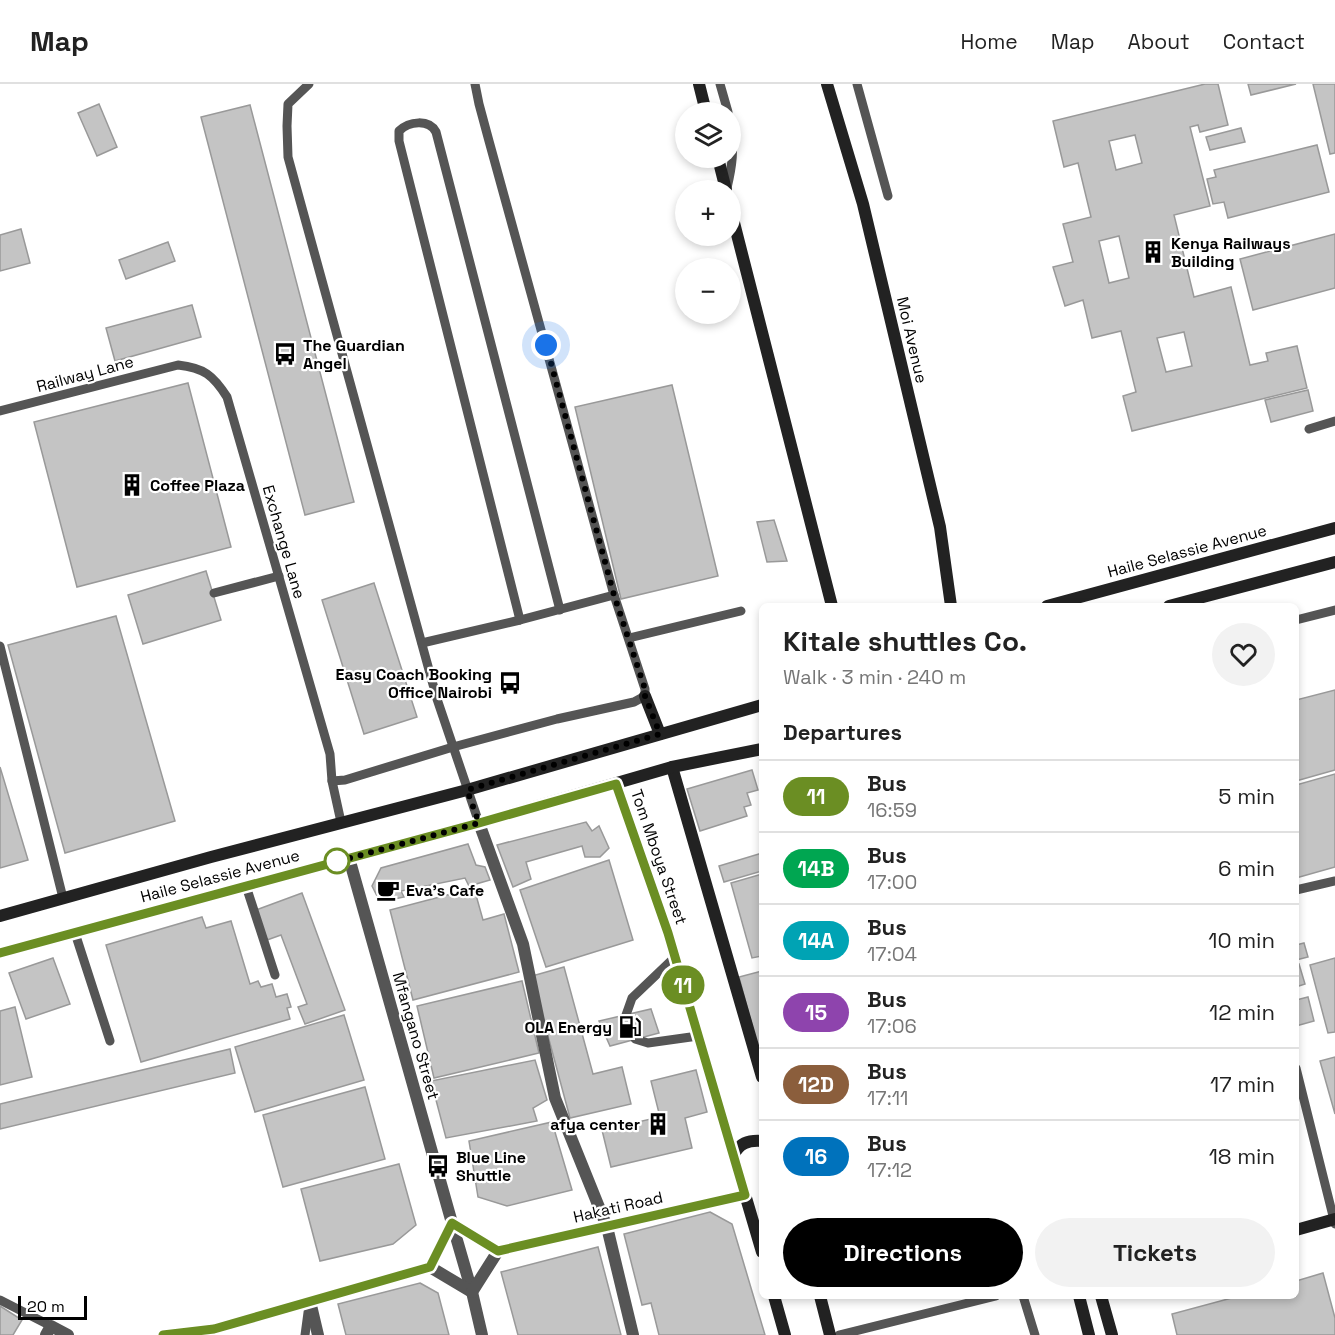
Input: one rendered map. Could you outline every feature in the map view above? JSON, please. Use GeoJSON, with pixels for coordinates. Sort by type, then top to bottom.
{"type":"FeatureCollection","features":[{"type":"Feature","properties":{"kind":"main road"},"geometry":{"type":"LineString","coordinates":[[699,84],[704,102]]}},
{"type":"Feature","properties":{"kind":"main road","name":"Moi Avenue"},"geometry":{"type":"LineString","coordinates":[[827,84],[863,204],[940,526],[951,603]]}},
{"type":"Feature","properties":{"kind":"main road"},"geometry":{"type":"LineString","coordinates":[[740,246],[831,603]]}},
{"type":"Feature","properties":{"kind":"main road","name":"Haile Selassie Avenue"},"geometry":{"type":"LineString","coordinates":[[1058,603],[1335,528]]}},
{"type":"Feature","properties":{"kind":"main road"},"geometry":{"type":"LineString","coordinates":[[1180,603],[1335,562]]}},
{"type":"Feature","properties":{"kind":"main road"},"geometry":{"type":"LineString","coordinates":[[645,696],[660,734]]}},
{"type":"Feature","properties":{"kind":"main road","name":"Haile Selassie Avenue"},"geometry":{"type":"LineString","coordinates":[[0,916],[341,822],[467,790],[759,706]]}},
{"type":"Feature","properties":{"kind":"main road","name":"Haile Selassie Avenue"},"geometry":{"type":"LineString","coordinates":[[0,953],[479,823],[672,767],[759,750]]}},
{"type":"Feature","properties":{"kind":"main road","name":"Tom Mboya Street"},"geometry":{"type":"LineString","coordinates":[[672,767],[759,1067]]}},
{"type":"Feature","properties":{"kind":"main road","name":"Tom Mboya Street"},"geometry":{"type":"LineString","coordinates":[[616,784],[668,933],[733,1156],[751,1201],[759,1238]]}},
{"type":"Feature","properties":{"kind":"main road"},"geometry":{"type":"LineString","coordinates":[[733,1156],[735,1150],[744,1142],[759,1141]]}},
{"type":"Feature","properties":{"kind":"main road"},"geometry":{"type":"LineString","coordinates":[[1299,1229],[1335,1221]]}},
{"type":"Feature","properties":{"kind":"main road"},"geometry":{"type":"LineString","coordinates":[[775,1299],[785,1335]]}},
{"type":"Feature","properties":{"kind":"main road"},"geometry":{"type":"LineString","coordinates":[[821,1299],[830,1335]]}},
{"type":"Feature","properties":{"kind":"main road"},"geometry":{"type":"LineString","coordinates":[[1080,1299],[1089,1335]]}},
{"type":"Feature","properties":{"kind":"main road"},"geometry":{"type":"LineString","coordinates":[[1102,1299],[1112,1335]]}},
{"type":"Feature","properties":{"kind":"street"},"geometry":{"type":"LineString","coordinates":[[479,823],[523,944],[555,1098],[607,1227],[633,1335]]}},
{"type":"Feature","properties":{"kind":"street","name":"Mfangano Street"},"geometry":{"type":"LineString","coordinates":[[349,858],[472,1292]]}},
{"type":"Feature","properties":{"kind":"street","name":"Hakati Road"},"geometry":{"type":"LineString","coordinates":[[498,1251],[607,1227],[751,1201]]}},
{"type":"Feature","properties":{"kind":"street"},"geometry":{"type":"LineString","coordinates":[[430,1267],[452,1223],[498,1251],[472,1292],[482,1335]]}},
{"type":"Feature","properties":{"kind":"street"},"geometry":{"type":"LineString","coordinates":[[163,1335],[214,1329],[430,1267],[472,1292]]}},
{"type":"Feature","properties":{"kind":"street"},"geometry":{"type":"LineString","coordinates":[[310,1301],[318,1335]]}},
{"type":"Feature","properties":{"kind":"street"},"geometry":{"type":"LineString","coordinates":[[48,1331],[68,1335]]}},
{"type":"Feature","properties":{"kind":"lane"},"geometry":{"type":"LineString","coordinates":[[309,84],[288,104],[288,156],[437,699],[479,823]]}},
{"type":"Feature","properties":{"kind":"lane"},"geometry":{"type":"LineString","coordinates":[[333,781],[345,780],[453,747],[557,719],[634,702],[645,696],[645,689],[614,595],[475,84]]}},
{"type":"Feature","properties":{"kind":"lane"},"geometry":{"type":"LineString","coordinates":[[720,84],[725,102]]}},
{"type":"Feature","properties":{"kind":"lane"},"geometry":{"type":"LineString","coordinates":[[856,84],[888,196]]}},
{"type":"Feature","properties":{"kind":"lane"},"geometry":{"type":"LineString","coordinates":[[520,620],[399,141],[399,130],[404,126],[423,123],[433,127],[436,132],[560,610]]}},
{"type":"Feature","properties":{"kind":"lane","name":"Railway Lane"},"geometry":{"type":"LineString","coordinates":[[0,411],[178,365]]}},
{"type":"Feature","properties":{"kind":"lane","name":"Exchange Lane"},"geometry":{"type":"LineString","coordinates":[[178,365],[203,370],[220,386],[227,397],[330,754],[341,822]]}},
{"type":"Feature","properties":{"kind":"lane"},"geometry":{"type":"LineString","coordinates":[[1309,429],[1335,421]]}},
{"type":"Feature","properties":{"kind":"lane"},"geometry":{"type":"LineString","coordinates":[[214,593],[279,576]]}},
{"type":"Feature","properties":{"kind":"lane"},"geometry":{"type":"LineString","coordinates":[[422,643],[614,595]]}},
{"type":"Feature","properties":{"kind":"lane"},"geometry":{"type":"LineString","coordinates":[[1299,619],[1335,610]]}},
{"type":"Feature","properties":{"kind":"lane"},"geometry":{"type":"LineString","coordinates":[[629,638],[741,611]]}},
{"type":"Feature","properties":{"kind":"lane"},"geometry":{"type":"LineString","coordinates":[[0,646],[63,898]]}},
{"type":"Feature","properties":{"kind":"lane"},"geometry":{"type":"LineString","coordinates":[[1299,889],[1335,881]]}},
{"type":"Feature","properties":{"kind":"lane"},"geometry":{"type":"LineString","coordinates":[[246,886],[275,975]]}},
{"type":"Feature","properties":{"kind":"lane"},"geometry":{"type":"LineString","coordinates":[[75,933],[110,1041]]}},
{"type":"Feature","properties":{"kind":"lane"},"geometry":{"type":"LineString","coordinates":[[626,1015],[632,998],[675,957]]}},
{"type":"Feature","properties":{"kind":"lane"},"geometry":{"type":"LineString","coordinates":[[635,1039],[648,1043],[698,1036]]}},
{"type":"Feature","properties":{"kind":"lane"},"geometry":{"type":"LineString","coordinates":[[1299,1080],[1335,1221]]}},
{"type":"Feature","properties":{"kind":"lane"},"geometry":{"type":"LineString","coordinates":[[839,1335],[984,1299]]}},
{"type":"Feature","properties":{"kind":"lane"},"geometry":{"type":"LineString","coordinates":[[1024,1299],[1035,1335]]}},
{"type":"Feature","properties":{"kind":"lane"},"geometry":{"type":"LineString","coordinates":[[0,1300],[48,1331]]}},
{"type":"Feature","properties":{"kind":"lane"},"geometry":{"type":"LineString","coordinates":[[305,1335],[310,1301]]}},
{"type":"Feature","properties":{"kind":"building","name":"Kenya Railways Building"},"geometry":{"type":"Polygon","coordinates":[[[1205,84],[1218,84],[1228,125],[1200,132],[1198,125],[1190,127],[1210,206],[1174,215],[1194,297],[1231,287],[1250,365],[1268,361],[1266,353],[1297,346],[1307,388],[1132,431],[1123,396],[1136,392],[1121,331],[1092,338],[1083,300],[1065,306],[1053,267],[1073,262],[1063,224],[1091,217],[1078,163],[1064,167],[1053,121],[1205,84]],[[1135,135],[1109,141],[1116,170],[1142,163],[1135,135]],[[1119,236],[1099,241],[1109,283],[1129,278],[1119,236]],[[1184,332],[1157,338],[1166,372],[1192,366],[1184,332]]]}},
{"type":"Feature","properties":{"kind":"building"},"geometry":{"type":"Polygon","coordinates":[[[1248,84],[1296,84],[1251,95],[1248,84]]]}},
{"type":"Feature","properties":{"kind":"building"},"geometry":{"type":"Polygon","coordinates":[[[1313,84],[1335,84],[1335,153],[1330,154],[1313,84]]]}},
{"type":"Feature","properties":{"kind":"building"},"geometry":{"type":"Polygon","coordinates":[[[99,104],[117,147],[97,156],[78,113],[99,104]]]}},
{"type":"Feature","properties":{"kind":"building"},"geometry":{"type":"Polygon","coordinates":[[[250,105],[354,502],[305,515],[201,117],[250,105]]]}},
{"type":"Feature","properties":{"kind":"building"},"geometry":{"type":"Polygon","coordinates":[[[1241,128],[1245,142],[1210,150],[1206,137],[1241,128]]]}},
{"type":"Feature","properties":{"kind":"building"},"geometry":{"type":"Polygon","coordinates":[[[1317,145],[1329,192],[1228,218],[1224,202],[1213,204],[1207,179],[1216,177],[1214,170],[1317,145]]]}},
{"type":"Feature","properties":{"kind":"building"},"geometry":{"type":"Polygon","coordinates":[[[21,229],[30,263],[0,271],[0,235],[21,229]]]}},
{"type":"Feature","properties":{"kind":"building"},"geometry":{"type":"Polygon","coordinates":[[[1335,234],[1335,288],[1253,310],[1240,259],[1335,234]]]}},
{"type":"Feature","properties":{"kind":"building"},"geometry":{"type":"Polygon","coordinates":[[[168,242],[175,261],[126,279],[119,260],[168,242]]]}},
{"type":"Feature","properties":{"kind":"building"},"geometry":{"type":"Polygon","coordinates":[[[192,305],[201,337],[115,361],[106,328],[192,305]]]}},
{"type":"Feature","properties":{"kind":"building","name":"Coffee Plaza"},"geometry":{"type":"Polygon","coordinates":[[[188,383],[231,547],[77,587],[34,422],[188,383]]]}},
{"type":"Feature","properties":{"kind":"building"},"geometry":{"type":"Polygon","coordinates":[[[672,385],[718,576],[621,599],[575,407],[672,385]]]}},
{"type":"Feature","properties":{"kind":"building"},"geometry":{"type":"Polygon","coordinates":[[[1308,390],[1313,411],[1271,422],[1265,400],[1308,390]]]}},
{"type":"Feature","properties":{"kind":"building"},"geometry":{"type":"Polygon","coordinates":[[[774,520],[787,561],[767,562],[757,522],[774,520]]]}},
{"type":"Feature","properties":{"kind":"building"},"geometry":{"type":"Polygon","coordinates":[[[206,571],[221,620],[143,644],[128,595],[206,571]]]}},
{"type":"Feature","properties":{"kind":"building"},"geometry":{"type":"Polygon","coordinates":[[[374,583],[417,717],[364,734],[322,600],[374,583]]]}},
{"type":"Feature","properties":{"kind":"building"},"geometry":{"type":"Polygon","coordinates":[[[116,616],[175,821],[65,853],[8,645],[116,616]]]}},
{"type":"Feature","properties":{"kind":"building"},"geometry":{"type":"Polygon","coordinates":[[[1335,690],[1335,770],[1299,780],[1299,699],[1335,690]]]}},
{"type":"Feature","properties":{"kind":"building"},"geometry":{"type":"Polygon","coordinates":[[[0,767],[28,860],[0,868],[0,767]]]}},
{"type":"Feature","properties":{"kind":"building"},"geometry":{"type":"Polygon","coordinates":[[[752,770],[758,790],[747,793],[751,805],[744,807],[747,816],[700,831],[687,789],[752,770]]]}},
{"type":"Feature","properties":{"kind":"building"},"geometry":{"type":"Polygon","coordinates":[[[1335,774],[1335,867],[1299,877],[1299,784],[1335,774]]]}},
{"type":"Feature","properties":{"kind":"building"},"geometry":{"type":"Polygon","coordinates":[[[586,822],[592,831],[599,826],[609,848],[600,857],[585,857],[582,846],[526,862],[531,879],[513,887],[497,845],[586,822]]]}},
{"type":"Feature","properties":{"kind":"building"},"geometry":{"type":"Polygon","coordinates":[[[468,844],[476,865],[485,867],[490,880],[469,886],[465,878],[401,891],[404,897],[380,902],[372,886],[381,868],[468,844]]]}},
{"type":"Feature","properties":{"kind":"building"},"geometry":{"type":"Polygon","coordinates":[[[759,854],[759,872],[724,882],[719,866],[759,854]]]}},
{"type":"Feature","properties":{"kind":"building"},"geometry":{"type":"Polygon","coordinates":[[[609,860],[633,940],[546,967],[520,890],[609,860]]]}},
{"type":"Feature","properties":{"kind":"building"},"geometry":{"type":"Polygon","coordinates":[[[759,875],[759,957],[752,958],[731,883],[759,875]]]}},
{"type":"Feature","properties":{"kind":"building"},"geometry":{"type":"Polygon","coordinates":[[[474,888],[483,920],[504,914],[519,972],[413,1000],[390,910],[474,888]]]}},
{"type":"Feature","properties":{"kind":"building"},"geometry":{"type":"Polygon","coordinates":[[[302,893],[345,1010],[305,1024],[298,1007],[307,1004],[281,935],[267,940],[256,910],[302,893]]]}},
{"type":"Feature","properties":{"kind":"building"},"geometry":{"type":"Polygon","coordinates":[[[202,917],[206,928],[231,921],[250,984],[258,981],[261,987],[272,984],[276,997],[287,994],[291,1007],[287,1008],[290,1019],[141,1062],[106,945],[202,917]]]}},
{"type":"Feature","properties":{"kind":"building"},"geometry":{"type":"Polygon","coordinates":[[[1304,943],[1308,957],[1299,959],[1299,944],[1304,943]]]}},
{"type":"Feature","properties":{"kind":"building"},"geometry":{"type":"Polygon","coordinates":[[[53,958],[70,1004],[26,1019],[9,973],[53,958]]]}},
{"type":"Feature","properties":{"kind":"building"},"geometry":{"type":"Polygon","coordinates":[[[1335,958],[1335,1032],[1328,1033],[1310,965],[1335,958]]]}},
{"type":"Feature","properties":{"kind":"building"},"geometry":{"type":"Polygon","coordinates":[[[1299,964],[1305,984],[1299,986],[1299,964]]]}},
{"type":"Feature","properties":{"kind":"building"},"geometry":{"type":"Polygon","coordinates":[[[564,967],[593,1074],[622,1067],[631,1104],[570,1118],[532,976],[564,967]]]}},
{"type":"Feature","properties":{"kind":"building"},"geometry":{"type":"Polygon","coordinates":[[[759,972],[759,1052],[739,977],[759,972]]]}},
{"type":"Feature","properties":{"kind":"building"},"geometry":{"type":"Polygon","coordinates":[[[522,981],[539,1053],[434,1078],[417,1006],[522,981]]]}},
{"type":"Feature","properties":{"kind":"building"},"geometry":{"type":"Polygon","coordinates":[[[1308,997],[1314,1021],[1299,1025],[1299,999],[1308,997]]]}},
{"type":"Feature","properties":{"kind":"building"},"geometry":{"type":"Polygon","coordinates":[[[15,1007],[32,1077],[0,1085],[0,1011],[15,1007]]]}},
{"type":"Feature","properties":{"kind":"building","name":"OLA Energy"},"geometry":{"type":"Polygon","coordinates":[[[651,1009],[659,1033],[610,1046],[599,1021],[651,1009]]]}},
{"type":"Feature","properties":{"kind":"building"},"geometry":{"type":"Polygon","coordinates":[[[344,1015],[364,1080],[255,1112],[235,1047],[344,1015]]]}},
{"type":"Feature","properties":{"kind":"building"},"geometry":{"type":"Polygon","coordinates":[[[230,1049],[235,1073],[0,1129],[0,1104],[230,1049]]]}},
{"type":"Feature","properties":{"kind":"building"},"geometry":{"type":"Polygon","coordinates":[[[1335,1057],[1335,1114],[1320,1061],[1335,1057]]]}},
{"type":"Feature","properties":{"kind":"building"},"geometry":{"type":"Polygon","coordinates":[[[535,1060],[547,1100],[533,1108],[537,1121],[446,1138],[431,1081],[535,1060]]]}},
{"type":"Feature","properties":{"kind":"building","name":"afya center"},"geometry":{"type":"Polygon","coordinates":[[[696,1070],[707,1112],[685,1118],[692,1148],[611,1167],[602,1130],[660,1117],[651,1081],[696,1070]]]}},
{"type":"Feature","properties":{"kind":"building"},"geometry":{"type":"Polygon","coordinates":[[[365,1087],[385,1159],[283,1187],[263,1115],[365,1087]]]}},
{"type":"Feature","properties":{"kind":"building"},"geometry":{"type":"Polygon","coordinates":[[[552,1122],[572,1190],[507,1206],[478,1197],[469,1141],[552,1122]]]}},
{"type":"Feature","properties":{"kind":"building"},"geometry":{"type":"Polygon","coordinates":[[[399,1164],[416,1225],[393,1244],[320,1261],[301,1189],[399,1164]]]}},
{"type":"Feature","properties":{"kind":"building"},"geometry":{"type":"Polygon","coordinates":[[[710,1212],[732,1224],[765,1335],[659,1335],[651,1303],[642,1305],[624,1234],[710,1212]]]}},
{"type":"Feature","properties":{"kind":"building"},"geometry":{"type":"Polygon","coordinates":[[[598,1247],[621,1335],[518,1335],[501,1272],[598,1247]]]}},
{"type":"Feature","properties":{"kind":"building"},"geometry":{"type":"Polygon","coordinates":[[[1323,1273],[1335,1318],[1335,1335],[1177,1335],[1172,1314],[1228,1299],[1299,1299],[1299,1280],[1323,1273]]]}},
{"type":"Feature","properties":{"kind":"building"},"geometry":{"type":"Polygon","coordinates":[[[420,1283],[438,1293],[449,1335],[346,1335],[338,1304],[420,1283]]]}},
{"type":"Feature","properties":{"kind":"building"},"geometry":{"type":"Polygon","coordinates":[[[0,1306],[22,1320],[13,1335],[0,1335],[0,1306]]]}},
{"type":"Feature","properties":{"kind":"bus line","name":"11"},"geometry":{"type":"LineString","coordinates":[[0,953],[616,784],[668,933],[745,1195],[498,1251],[452,1223],[430,1267],[214,1329],[163,1335]]}},
{"type":"Feature","properties":{"kind":"place","name":"Kenya Railways Building"},"geometry":{"type":"Point","coordinates":[1153,252]}},
{"type":"Feature","properties":{"kind":"place","name":"The Guardian Angel"},"geometry":{"type":"Point","coordinates":[285,354]}},
{"type":"Feature","properties":{"kind":"place","name":"Coffee Plaza"},"geometry":{"type":"Point","coordinates":[132,485]}},
{"type":"Feature","properties":{"kind":"place","name":"Easy Coach Booking Office Nairobi"},"geometry":{"type":"Point","coordinates":[510,683]}},
{"type":"Feature","properties":{"kind":"place","name":"Eva’s Cafe"},"geometry":{"type":"Point","coordinates":[388,890]}},
{"type":"Feature","properties":{"kind":"place","name":"OLA Energy"},"geometry":{"type":"Point","coordinates":[630,1027]}},
{"type":"Feature","properties":{"kind":"place","name":"afya center"},"geometry":{"type":"Point","coordinates":[658,1124]}},
{"type":"Feature","properties":{"kind":"place","name":"Blue Line Shuttle"},"geometry":{"type":"Point","coordinates":[438,1166]}},
{"type":"Feature","properties":{"kind":"route"},"geometry":{"type":"LineString","coordinates":[[337,861],[328,864],[479,823],[467,790],[660,734],[645,696],[645,689],[614,595],[546,345]]}}]}
